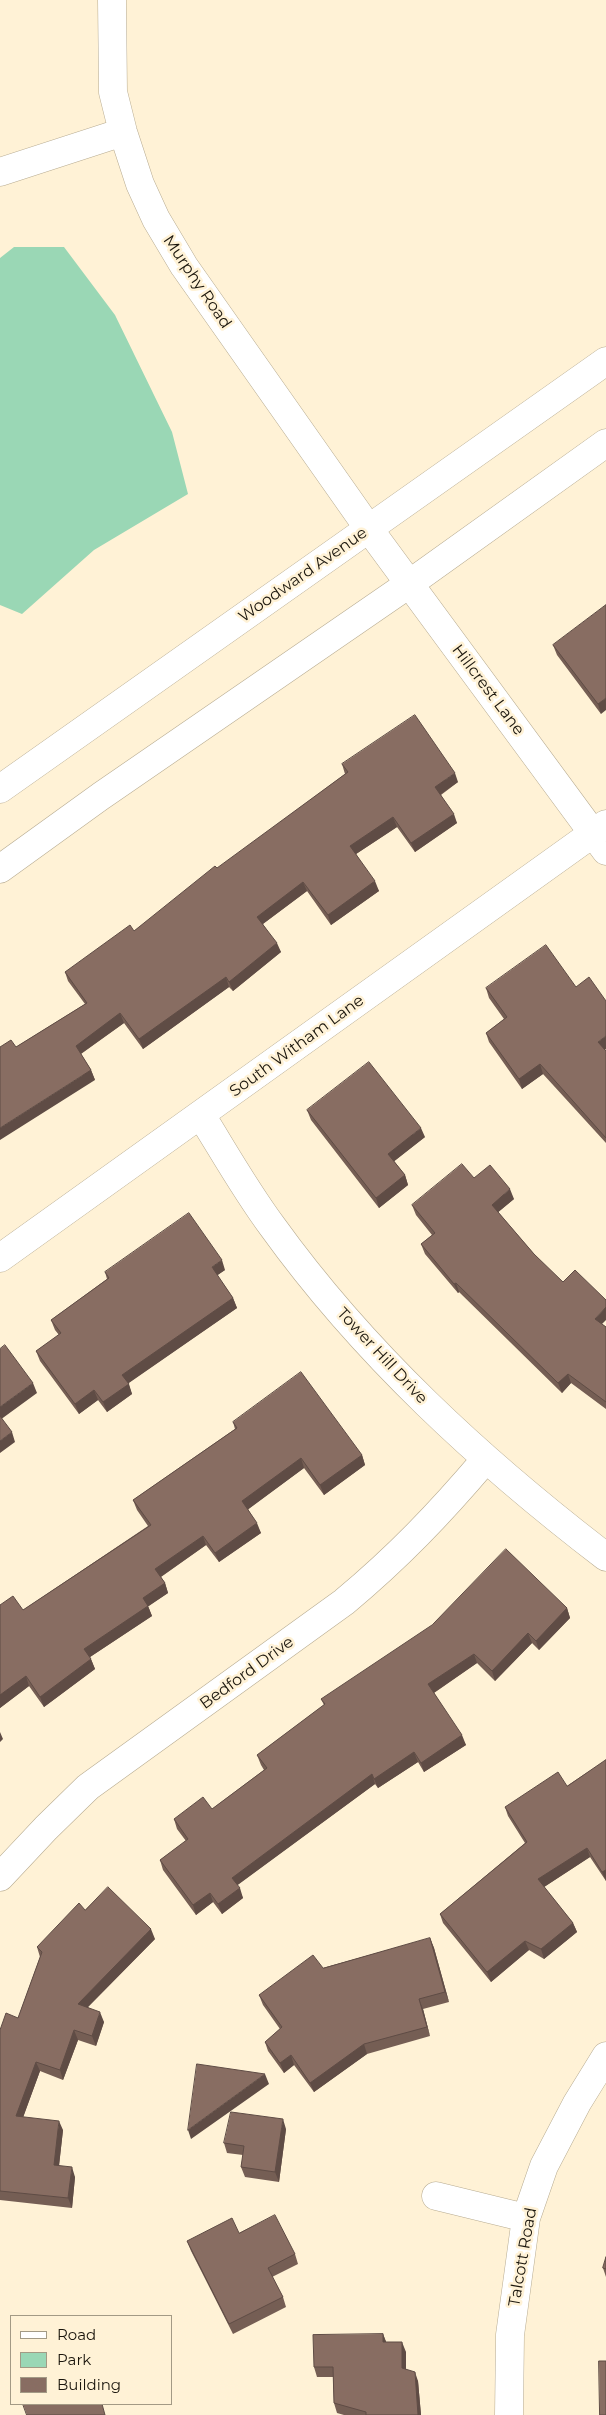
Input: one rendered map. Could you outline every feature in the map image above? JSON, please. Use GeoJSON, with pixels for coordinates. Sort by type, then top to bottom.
{"type":"FeatureCollection","features":[{"type":"Feature","properties":{"kind":"street","name":"Murphy Road"},"geometry":{"type":"LineString","coordinates":[[112,0],[113,92],[123,132],[140,184],[156,219],[184,266],[369,529]]}},
{"type":"Feature","properties":{"kind":"street"},"geometry":{"type":"LineString","coordinates":[[0,172],[123,132]]}},
{"type":"Feature","properties":{"kind":"street","name":"Woodward Avenue"},"geometry":{"type":"LineString","coordinates":[[0,789],[606,360]]}},
{"type":"Feature","properties":{"kind":"street"},"geometry":{"type":"LineString","coordinates":[[0,869],[101,796],[409,584],[606,443]]}},
{"type":"Feature","properties":{"kind":"street","name":"Hillcrest Lane"},"geometry":{"type":"LineString","coordinates":[[369,529],[602,836]]}},
{"type":"Feature","properties":{"kind":"street","name":"South Witham Lane"},"geometry":{"type":"LineString","coordinates":[[0,1258],[201,1115],[602,836]]}},
{"type":"Feature","properties":{"kind":"street","name":"Tower Hill Drive"},"geometry":{"type":"LineString","coordinates":[[201,1115],[272,1226],[321,1288],[413,1391],[485,1460],[606,1557]]}},
{"type":"Feature","properties":{"kind":"street","name":"Bedford Drive"},"geometry":{"type":"LineString","coordinates":[[0,1877],[88,1787],[344,1602],[382,1570],[436,1517],[485,1460]]}},
{"type":"Feature","properties":{"kind":"street","name":"Talcott Road"},"geometry":{"type":"LineString","coordinates":[[509,2415],[510,2335],[526,2218],[544,2166],[577,2103],[606,2056]]}},
{"type":"Feature","properties":{"kind":"street"},"geometry":{"type":"LineString","coordinates":[[436,2196],[526,2218]]}},
{"type":"Feature","properties":{"kind":"green space"},"geometry":{"type":"Polygon","coordinates":[[[14,247],[64,247],[115,315],[172,432],[188,494],[94,550],[22,614],[0,605],[0,258],[14,247]]]}},
{"type":"Feature","properties":{"kind":"building"},"geometry":{"type":"Polygon","coordinates":[[[606,605],[606,698],[598,704],[553,645],[606,605]]]}},
{"type":"Feature","properties":{"kind":"building"},"geometry":{"type":"Polygon","coordinates":[[[415,715],[455,773],[435,787],[454,814],[411,843],[393,817],[350,846],[375,881],[328,915],[303,882],[257,917],[277,943],[229,982],[226,977],[139,1039],[120,1013],[76,1046],[91,1070],[0,1128],[0,1047],[11,1040],[16,1047],[87,1003],[65,972],[130,925],[134,931],[215,866],[217,868],[348,772],[342,764],[415,715]]]}},
{"type":"Feature","properties":{"kind":"building"},"geometry":{"type":"Polygon","coordinates":[[[546,945],[576,987],[589,977],[606,1001],[606,1036],[598,1042],[606,1051],[606,1138],[540,1064],[519,1079],[486,1033],[507,1017],[486,988],[546,945]]]}},
{"type":"Feature","properties":{"kind":"building"},"geometry":{"type":"Polygon","coordinates":[[[369,1062],[421,1128],[388,1154],[405,1175],[376,1198],[307,1110],[369,1062]]]}},
{"type":"Feature","properties":{"kind":"building"},"geometry":{"type":"Polygon","coordinates":[[[462,1164],[474,1178],[490,1165],[510,1189],[492,1205],[534,1254],[563,1282],[575,1270],[606,1300],[606,1307],[595,1319],[606,1327],[606,1402],[568,1374],[558,1383],[456,1283],[454,1284],[421,1244],[435,1233],[412,1205],[462,1164]]]}},
{"type":"Feature","properties":{"kind":"building"},"geometry":{"type":"Polygon","coordinates":[[[189,1213],[222,1260],[212,1267],[233,1298],[122,1375],[129,1384],[103,1402],[94,1390],[75,1404],[36,1351],[61,1333],[51,1320],[109,1278],[105,1272],[189,1213]]]}},
{"type":"Feature","properties":{"kind":"building"},"geometry":{"type":"Polygon","coordinates":[[[5,1345],[33,1383],[0,1407],[0,1349],[5,1345]]]}},
{"type":"Feature","properties":{"kind":"building"},"geometry":{"type":"Polygon","coordinates":[[[301,1372],[362,1455],[320,1485],[301,1458],[242,1501],[257,1523],[215,1553],[203,1536],[155,1569],[165,1583],[143,1598],[148,1606],[84,1649],[91,1659],[40,1697],[26,1676],[0,1695],[0,1605],[13,1596],[23,1610],[151,1525],[133,1500],[237,1428],[233,1422],[301,1372]]]}},
{"type":"Feature","properties":{"kind":"building"},"geometry":{"type":"Polygon","coordinates":[[[0,1416],[12,1432],[0,1441],[0,1416]]]}},
{"type":"Feature","properties":{"kind":"building"},"geometry":{"type":"Polygon","coordinates":[[[506,1549],[567,1608],[536,1641],[528,1633],[492,1671],[474,1654],[428,1684],[462,1735],[421,1763],[414,1752],[374,1779],[372,1774],[232,1878],[240,1888],[218,1904],[210,1893],[193,1905],[160,1860],[188,1839],[174,1819],[203,1797],[212,1809],[267,1768],[257,1755],[325,1704],[321,1699],[432,1625],[506,1549]]]}},
{"type":"Feature","properties":{"kind":"building"},"geometry":{"type":"Polygon","coordinates":[[[606,1760],[606,1870],[602,1872],[587,1848],[538,1879],[573,1923],[541,1949],[525,1941],[487,1972],[440,1914],[527,1842],[505,1807],[558,1772],[567,1786],[606,1760]]]}},
{"type":"Feature","properties":{"kind":"building"},"geometry":{"type":"Polygon","coordinates":[[[108,1887],[151,1929],[78,2004],[100,2012],[92,2036],[74,2030],[60,2070],[36,2062],[16,2116],[59,2121],[54,2165],[72,2167],[68,2198],[0,2191],[0,2030],[6,2013],[18,2018],[42,1952],[37,1947],[79,1903],[85,1910],[108,1887]]]}},
{"type":"Feature","properties":{"kind":"building"},"geometry":{"type":"Polygon","coordinates":[[[430,1938],[445,1992],[419,1999],[427,2027],[364,2044],[310,2083],[291,2055],[280,2063],[265,2042],[282,2027],[259,1995],[313,1955],[323,1968],[430,1938]]]}},
{"type":"Feature","properties":{"kind":"building"},"geometry":{"type":"Polygon","coordinates":[[[197,2064],[265,2074],[188,2130],[197,2064]]]}},
{"type":"Feature","properties":{"kind":"building"},"geometry":{"type":"Polygon","coordinates":[[[231,2112],[283,2119],[275,2172],[241,2167],[244,2146],[224,2143],[231,2112]]]}},
{"type":"Feature","properties":{"kind":"building"},"geometry":{"type":"Polygon","coordinates":[[[275,2215],[295,2254],[268,2268],[283,2297],[229,2324],[187,2241],[232,2218],[239,2233],[275,2215]]]}},
{"type":"Feature","properties":{"kind":"building"},"geometry":{"type":"Polygon","coordinates":[[[606,2257],[606,2269],[603,2268],[606,2257]]]}},
{"type":"Feature","properties":{"kind":"building"},"geometry":{"type":"Polygon","coordinates":[[[383,2334],[383,2342],[402,2342],[402,2368],[415,2372],[418,2415],[366,2415],[366,2412],[334,2403],[333,2367],[314,2367],[313,2335],[383,2334]]]}},
{"type":"Feature","properties":{"kind":"building"},"geometry":{"type":"Polygon","coordinates":[[[599,2361],[606,2361],[606,2415],[600,2415],[599,2361]]]}},
{"type":"Feature","properties":{"kind":"building"},"geometry":{"type":"Polygon","coordinates":[[[23,2405],[102,2405],[105,2415],[27,2415],[23,2405]]]}}]}
